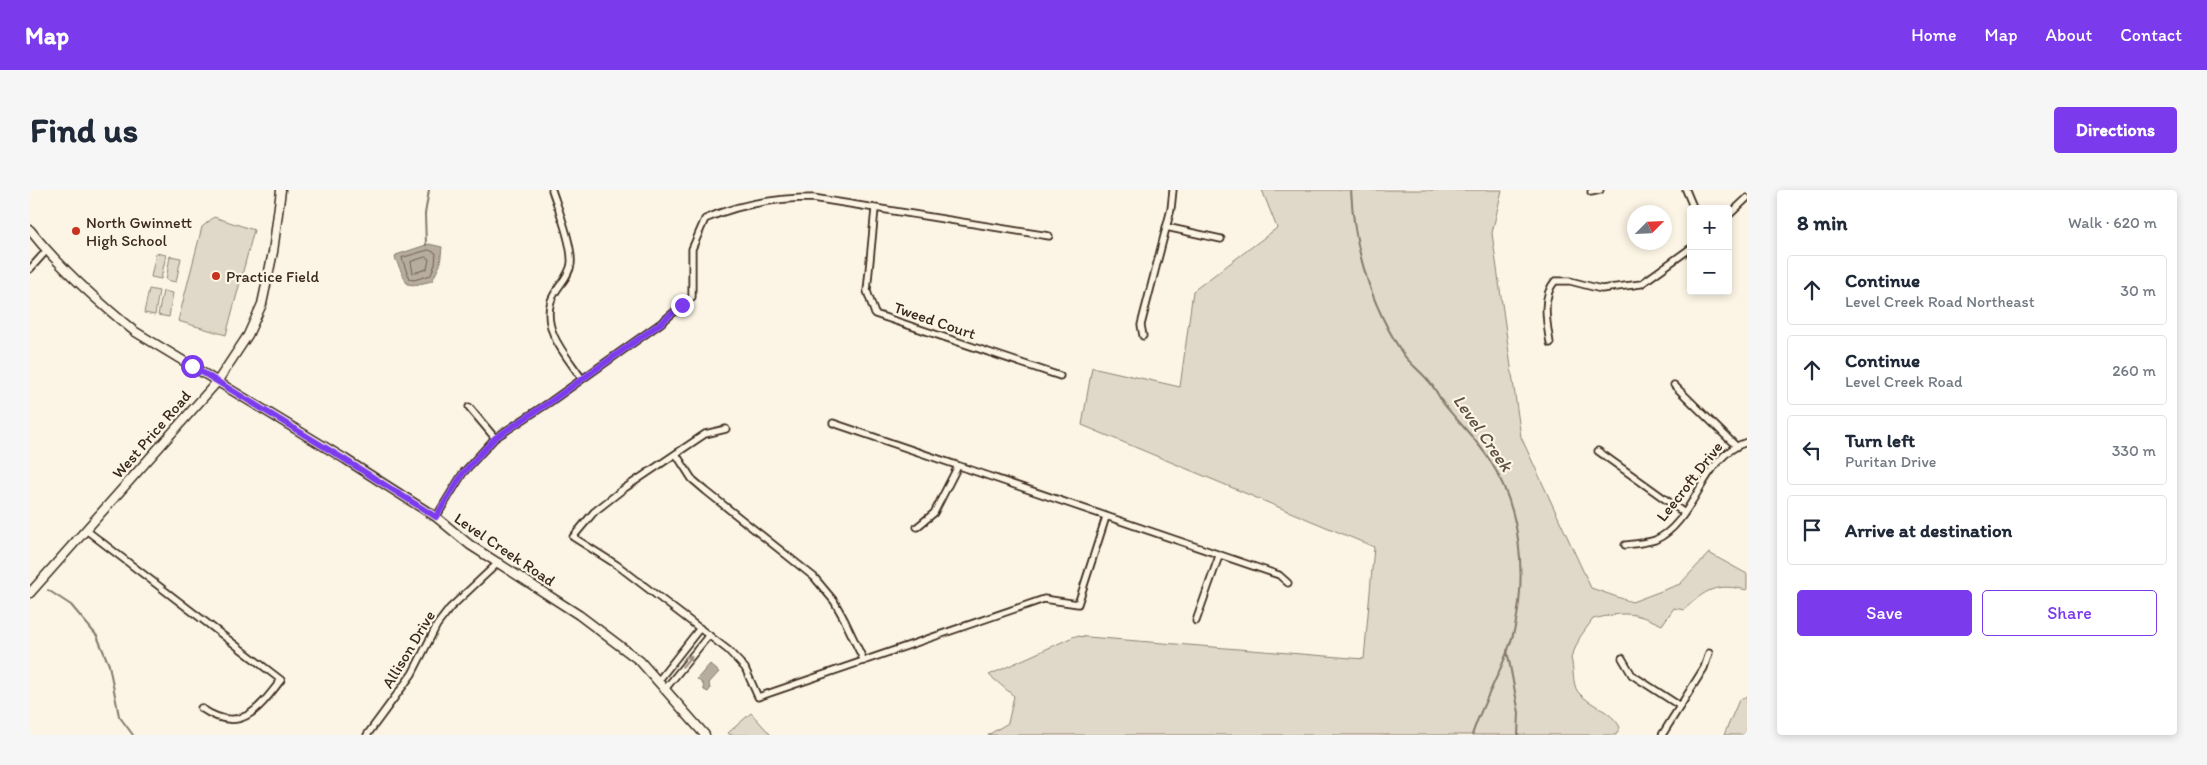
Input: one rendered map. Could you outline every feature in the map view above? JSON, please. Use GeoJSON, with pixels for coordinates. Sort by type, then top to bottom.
{"type":"FeatureCollection","features":[{"type":"Feature","properties":{"kind":"street","name":"West Price Road"},"geometry":{"type":"LineString","coordinates":[[30,593],[217,382],[248,335],[262,304],[273,252],[281,190]]}},
{"type":"Feature","properties":{"kind":"street"},"geometry":{"type":"LineString","coordinates":[[552,190],[565,232],[571,262],[568,274],[551,301],[549,326],[582,379]]}},
{"type":"Feature","properties":{"kind":"street"},"geometry":{"type":"LineString","coordinates":[[1144,336],[1141,325],[1166,227],[1173,190]]}},
{"type":"Feature","properties":{"kind":"street"},"geometry":{"type":"LineString","coordinates":[[1591,192],[1600,190]]}},
{"type":"Feature","properties":{"kind":"street"},"geometry":{"type":"LineString","coordinates":[[1686,190],[1692,205]]}},
{"type":"Feature","properties":{"kind":"street"},"geometry":{"type":"LineString","coordinates":[[436,517],[463,473],[495,438],[661,323],[692,297],[692,248],[705,219],[727,210],[787,198],[813,198],[1049,236]]}},
{"type":"Feature","properties":{"kind":"street"},"geometry":{"type":"LineString","coordinates":[[1732,212],[1747,198]]}},
{"type":"Feature","properties":{"kind":"street","name":"Tweed Court"},"geometry":{"type":"LineString","coordinates":[[874,209],[866,291],[874,314],[1060,376]]}},
{"type":"Feature","properties":{"kind":"street"},"geometry":{"type":"LineString","coordinates":[[1166,227],[1221,239]]}},
{"type":"Feature","properties":{"kind":"street","name":"Level Creek Road"},"geometry":{"type":"LineString","coordinates":[[30,230],[47,250],[104,307],[134,331],[436,517],[470,545],[499,562],[620,644],[659,680],[706,735]]}},
{"type":"Feature","properties":{"kind":"street"},"geometry":{"type":"LineString","coordinates":[[30,269],[47,250]]}},
{"type":"Feature","properties":{"kind":"street"},"geometry":{"type":"LineString","coordinates":[[1550,343],[1546,317],[1547,297],[1554,281],[1570,281],[1601,289],[1641,284],[1688,250]]}},
{"type":"Feature","properties":{"kind":"street"},"geometry":{"type":"LineString","coordinates":[[1674,385],[1735,446]]}},
{"type":"Feature","properties":{"kind":"street"},"geometry":{"type":"LineString","coordinates":[[469,407],[495,438]]}},
{"type":"Feature","properties":{"kind":"street"},"geometry":{"type":"LineString","coordinates":[[833,423],[1279,576],[1288,583]]}},
{"type":"Feature","properties":{"kind":"street"},"geometry":{"type":"LineString","coordinates":[[726,428],[705,434],[594,512],[573,538],[617,565],[709,635],[745,668],[758,697],[1044,599],[1078,604],[1106,517]]}},
{"type":"Feature","properties":{"kind":"street","name":"Leecroft Drive"},"geometry":{"type":"LineString","coordinates":[[1625,545],[1654,540],[1672,529],[1723,456],[1735,446],[1747,442]]}},
{"type":"Feature","properties":{"kind":"street"},"geometry":{"type":"LineString","coordinates":[[1598,451],[1683,512]]}},
{"type":"Feature","properties":{"kind":"street"},"geometry":{"type":"LineString","coordinates":[[676,454],[692,479],[706,492],[814,577],[841,613],[864,661]]}},
{"type":"Feature","properties":{"kind":"street"},"geometry":{"type":"LineString","coordinates":[[917,527],[934,513],[958,466]]}},
{"type":"Feature","properties":{"kind":"street"},"geometry":{"type":"LineString","coordinates":[[86,530],[281,680],[257,715],[249,721],[224,725],[210,717],[201,708]]}},
{"type":"Feature","properties":{"kind":"street"},"geometry":{"type":"LineString","coordinates":[[1196,621],[1219,556]]}},
{"type":"Feature","properties":{"kind":"street","name":"Allison Drive"},"geometry":{"type":"LineString","coordinates":[[367,735],[412,674],[437,625],[450,608],[499,562]]}},
{"type":"Feature","properties":{"kind":"street"},"geometry":{"type":"LineString","coordinates":[[659,680],[700,628]]}},
{"type":"Feature","properties":{"kind":"street"},"geometry":{"type":"LineString","coordinates":[[666,688],[709,635]]}},
{"type":"Feature","properties":{"kind":"street"},"geometry":{"type":"LineString","coordinates":[[1662,735],[1704,668],[1709,653]]}},
{"type":"Feature","properties":{"kind":"street"},"geometry":{"type":"LineString","coordinates":[[1622,658],[1632,675],[1680,706]]}},
{"type":"Feature","properties":{"kind":"shaded area"},"geometry":{"type":"Polygon","coordinates":[[[1262,190],[1502,190],[1492,233],[1521,437],[1591,588],[1632,602],[1680,584],[1709,553],[1747,574],[1747,590],[1727,587],[1712,589],[1684,610],[1674,608],[1662,625],[1643,617],[1628,614],[1593,619],[1580,637],[1571,658],[1575,685],[1583,697],[1616,721],[1620,727],[1616,735],[988,735],[1008,723],[1014,696],[989,675],[1075,636],[1364,659],[1374,547],[1082,425],[1092,367],[1180,387],[1193,291],[1277,228],[1262,190]]]}},
{"type":"Feature","properties":{"kind":"shaded area","name":"Practice Field"},"geometry":{"type":"Polygon","coordinates":[[[214,217],[254,230],[226,335],[178,321],[202,227],[214,217]]]}},
{"type":"Feature","properties":{"kind":"shaded area"},"geometry":{"type":"Polygon","coordinates":[[[156,253],[166,255],[161,279],[151,277],[156,253]]]}},
{"type":"Feature","properties":{"kind":"shaded area"},"geometry":{"type":"Polygon","coordinates":[[[170,256],[181,258],[176,282],[166,280],[170,256]]]}},
{"type":"Feature","properties":{"kind":"shaded area"},"geometry":{"type":"Polygon","coordinates":[[[149,289],[159,291],[155,315],[144,313],[149,289]]]}},
{"type":"Feature","properties":{"kind":"shaded area"},"geometry":{"type":"Polygon","coordinates":[[[163,291],[173,293],[169,317],[158,315],[163,291]]]}},
{"type":"Feature","properties":{"kind":"shaded area"},"geometry":{"type":"Polygon","coordinates":[[[1747,697],[1747,735],[1724,735],[1739,700],[1747,697]]]}},
{"type":"Feature","properties":{"kind":"shaded area"},"geometry":{"type":"Polygon","coordinates":[[[751,713],[771,735],[730,735],[728,733],[751,713]]]}},
{"type":"Feature","properties":{"kind":"water"},"geometry":{"type":"Polygon","coordinates":[[[429,244],[442,247],[440,265],[432,281],[415,285],[407,284],[395,258],[396,255],[429,244]]]}},
{"type":"Feature","properties":{"kind":"water"},"geometry":{"type":"Polygon","coordinates":[[[710,664],[719,672],[709,683],[710,689],[708,692],[704,690],[703,684],[697,679],[710,664]]]}},
{"type":"Feature","properties":{"kind":"waterway"},"geometry":{"type":"LineString","coordinates":[[426,245],[425,214],[429,190]]}},
{"type":"Feature","properties":{"kind":"waterway","name":"Level Creek"},"geometry":{"type":"LineString","coordinates":[[1351,190],[1360,254],[1373,296],[1382,316],[1403,354],[1428,380],[1443,403],[1489,459],[1500,477],[1514,518],[1520,562],[1519,606],[1515,627],[1506,655],[1472,735]]}},
{"type":"Feature","properties":{"kind":"waterway"},"geometry":{"type":"LineString","coordinates":[[48,590],[71,605],[97,636],[109,665],[119,716],[133,735]]}},
{"type":"Feature","properties":{"kind":"waterway"},"geometry":{"type":"LineString","coordinates":[[1507,650],[1519,713],[1518,735]]}},
{"type":"Feature","properties":{"kind":"place","name":"North Gwinnett High School"},"geometry":{"type":"Point","coordinates":[76,231]}},
{"type":"Feature","properties":{"kind":"place","name":"Practice Field"},"geometry":{"type":"Point","coordinates":[216,276]}},
{"type":"Feature","properties":{"kind":"route"},"geometry":{"type":"LineString","coordinates":[[192,366],[436,517],[463,473],[495,438],[550,402],[661,323],[682,305]]}}]}
